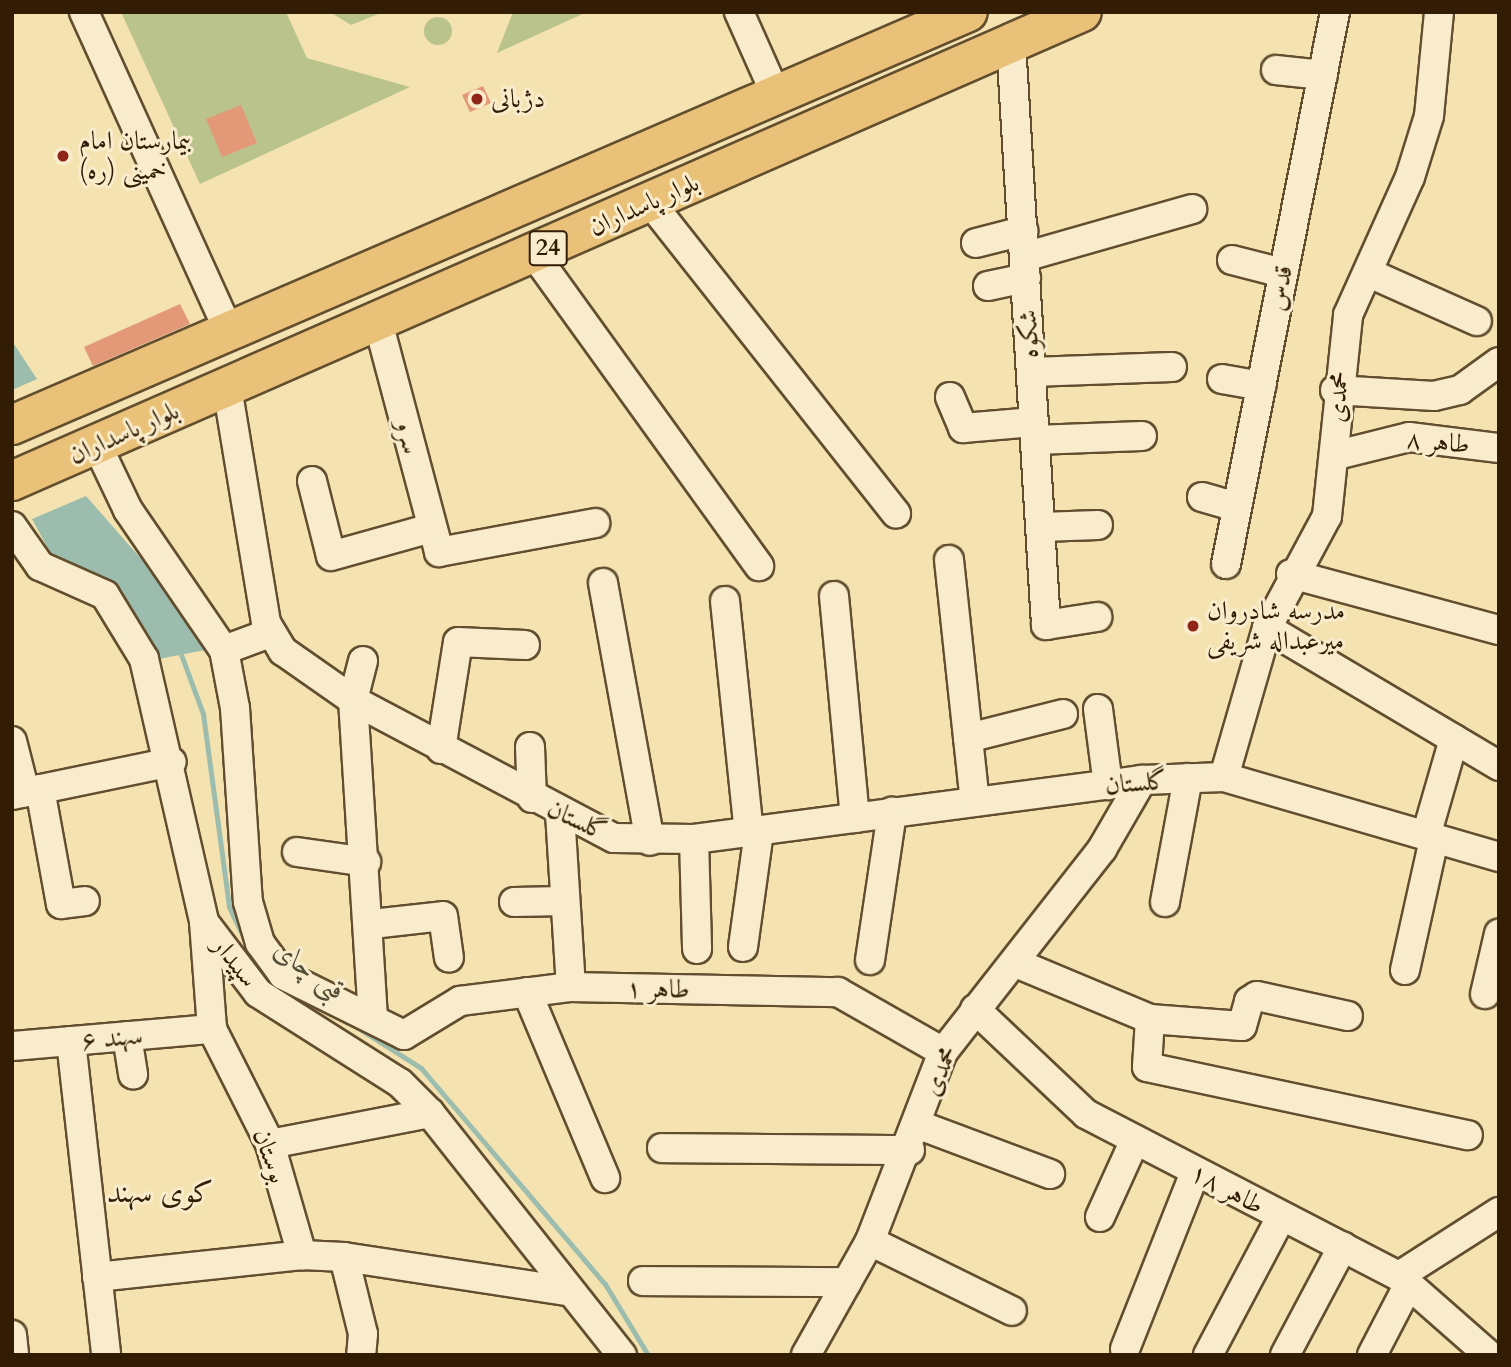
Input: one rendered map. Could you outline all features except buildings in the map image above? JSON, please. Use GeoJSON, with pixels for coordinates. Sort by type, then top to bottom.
{"type":"FeatureCollection","features":[{"type":"Feature","properties":{"kind":"highway","name":"بلوار پاسداران"},"geometry":{"type":"LineString","coordinates":[[12,425],[968,12]]}},
{"type":"Feature","properties":{"kind":"highway","name":"بلوار پاسداران"},"geometry":{"type":"LineString","coordinates":[[12,481],[1082,12]]}},
{"type":"Feature","properties":{"kind":"street"},"geometry":{"type":"LineString","coordinates":[[84,12],[228,330]]}},
{"type":"Feature","properties":{"kind":"street"},"geometry":{"type":"LineString","coordinates":[[739,12],[776,95]]}},
{"type":"Feature","properties":{"kind":"street","name":"قدس"},"geometry":{"type":"LineString","coordinates":[[1226,564],[1335,12]]}},
{"type":"Feature","properties":{"kind":"street","name":"محمدی"},"geometry":{"type":"LineString","coordinates":[[1224,777],[1267,628],[1291,574],[1326,516],[1337,455],[1335,390],[1348,315],[1369,273],[1429,116],[1439,12]]}},
{"type":"Feature","properties":{"kind":"street","name":"شکوه"},"geometry":{"type":"LineString","coordinates":[[1011,43],[1046,625],[1097,617]]}},
{"type":"Feature","properties":{"kind":"street"},"geometry":{"type":"LineString","coordinates":[[1276,70],[1323,75]]}},
{"type":"Feature","properties":{"kind":"street"},"geometry":{"type":"LineString","coordinates":[[650,202],[896,514]]}},
{"type":"Feature","properties":{"kind":"street"},"geometry":{"type":"LineString","coordinates":[[988,286],[1024,255],[1192,209]]}},
{"type":"Feature","properties":{"kind":"street"},"geometry":{"type":"LineString","coordinates":[[976,243],[1024,255]]}},
{"type":"Feature","properties":{"kind":"street"},"geometry":{"type":"LineString","coordinates":[[534,254],[760,566]]}},
{"type":"Feature","properties":{"kind":"street"},"geometry":{"type":"LineString","coordinates":[[1232,260],[1283,273]]}},
{"type":"Feature","properties":{"kind":"street"},"geometry":{"type":"LineString","coordinates":[[1369,273],[1477,321]]}},
{"type":"Feature","properties":{"kind":"street","name":"سرو"},"geometry":{"type":"LineString","coordinates":[[378,322],[435,540]]}},
{"type":"Feature","properties":{"kind":"street"},"geometry":{"type":"LineString","coordinates":[[1335,390],[1434,396],[1460,390],[1499,362]]}},
{"type":"Feature","properties":{"kind":"street"},"geometry":{"type":"LineString","coordinates":[[1031,372],[1172,367]]}},
{"type":"Feature","properties":{"kind":"street"},"geometry":{"type":"LineString","coordinates":[[1222,379],[1261,386]]}},
{"type":"Feature","properties":{"kind":"street"},"geometry":{"type":"LineString","coordinates":[[224,650],[270,633],[227,387]]}},
{"type":"Feature","properties":{"kind":"street"},"geometry":{"type":"LineString","coordinates":[[950,397],[963,428],[1142,436]]}},
{"type":"Feature","properties":{"kind":"street","name":"طاهر ۸"},"geometry":{"type":"LineString","coordinates":[[1337,455],[1409,437],[1499,448]]}},
{"type":"Feature","properties":{"kind":"street"},"geometry":{"type":"LineString","coordinates":[[97,445],[128,510],[224,650],[254,930],[283,975],[373,1016],[372,924],[353,700],[363,661]]}},
{"type":"Feature","properties":{"kind":"street"},"geometry":{"type":"LineString","coordinates":[[312,481],[331,556],[435,540],[595,523]]}},
{"type":"Feature","properties":{"kind":"street"},"geometry":{"type":"LineString","coordinates":[[1202,497],[1237,508]]}},
{"type":"Feature","properties":{"kind":"street"},"geometry":{"type":"LineString","coordinates":[[1041,527],[1098,525]]}},
{"type":"Feature","properties":{"kind":"street","name":"سپیدار"},"geometry":{"type":"LineString","coordinates":[[12,526],[40,566],[105,595],[144,659],[173,762],[204,922],[258,993],[400,1083],[430,1113],[567,1292],[595,1315],[622,1355]]}},
{"type":"Feature","properties":{"kind":"street"},"geometry":{"type":"LineString","coordinates":[[949,560],[975,802]]}},
{"type":"Feature","properties":{"kind":"street"},"geometry":{"type":"LineString","coordinates":[[1291,574],[1499,631]]}},
{"type":"Feature","properties":{"kind":"street"},"geometry":{"type":"LineString","coordinates":[[603,583],[650,841]]}},
{"type":"Feature","properties":{"kind":"street"},"geometry":{"type":"LineString","coordinates":[[834,596],[855,818]]}},
{"type":"Feature","properties":{"kind":"street"},"geometry":{"type":"LineString","coordinates":[[725,601],[754,833],[743,947]]}},
{"type":"Feature","properties":{"kind":"street"},"geometry":{"type":"LineString","coordinates":[[1267,628],[1499,766]]}},
{"type":"Feature","properties":{"kind":"street","name":"گلستان"},"geometry":{"type":"LineString","coordinates":[[270,633],[283,652],[353,700],[560,813],[614,838],[650,841],[694,839],[1142,780],[1224,777],[1499,857]]}},
{"type":"Feature","properties":{"kind":"street"},"geometry":{"type":"LineString","coordinates":[[441,749],[458,642],[525,645]]}},
{"type":"Feature","properties":{"kind":"street"},"geometry":{"type":"LineString","coordinates":[[1098,709],[1108,785]]}},
{"type":"Feature","properties":{"kind":"street"},"geometry":{"type":"LineString","coordinates":[[968,738],[1063,714]]}},
{"type":"Feature","properties":{"kind":"street"},"geometry":{"type":"LineString","coordinates":[[1405,970],[1430,837],[1454,739]]}},
{"type":"Feature","properties":{"kind":"street"},"geometry":{"type":"LineString","coordinates":[[12,741],[61,904],[85,901]]}},
{"type":"Feature","properties":{"kind":"street"},"geometry":{"type":"LineString","coordinates":[[530,747],[532,798]]}},
{"type":"Feature","properties":{"kind":"street"},"geometry":{"type":"LineString","coordinates":[[26,792],[173,762]]}},
{"type":"Feature","properties":{"kind":"street"},"geometry":{"type":"LineString","coordinates":[[1165,902],[1188,778]]}},
{"type":"Feature","properties":{"kind":"street","name":"محمدی"},"geometry":{"type":"LineString","coordinates":[[806,1355],[870,1241],[915,1138],[943,1052],[975,1009],[1016,963],[1102,849],[1142,780]]}},
{"type":"Feature","properties":{"kind":"street"},"geometry":{"type":"LineString","coordinates":[[870,960],[892,812]]}},
{"type":"Feature","properties":{"kind":"street"},"geometry":{"type":"LineString","coordinates":[[560,813],[571,987]]}},
{"type":"Feature","properties":{"kind":"street"},"geometry":{"type":"LineString","coordinates":[[694,839],[697,949]]}},
{"type":"Feature","properties":{"kind":"street"},"geometry":{"type":"LineString","coordinates":[[297,852],[366,862]]}},
{"type":"Feature","properties":{"kind":"street"},"geometry":{"type":"LineString","coordinates":[[514,902],[565,901]]}},
{"type":"Feature","properties":{"kind":"street"},"geometry":{"type":"LineString","coordinates":[[372,924],[443,916],[449,958]]}},
{"type":"Feature","properties":{"kind":"street","name":"بوستان"},"geometry":{"type":"LineString","coordinates":[[204,922],[212,1029],[270,1144],[302,1255]]}},
{"type":"Feature","properties":{"kind":"street"},"geometry":{"type":"LineString","coordinates":[[1485,995],[1499,934]]}},
{"type":"Feature","properties":{"kind":"street"},"geometry":{"type":"LineString","coordinates":[[1016,963],[1150,1019],[1242,1026],[1249,1001],[1257,996],[1348,1016]]}},
{"type":"Feature","properties":{"kind":"street","name":"طاهر ۱"},"geometry":{"type":"LineString","coordinates":[[373,1016],[404,1035],[460,1001],[571,987],[838,992],[943,1052]]}},
{"type":"Feature","properties":{"kind":"street"},"geometry":{"type":"LineString","coordinates":[[527,992],[604,1178]]}},
{"type":"Feature","properties":{"kind":"street","name":"طاهر ۱۸"},"geometry":{"type":"LineString","coordinates":[[975,1009],[1086,1114],[1404,1280],[1458,1343],[1489,1354]]}},
{"type":"Feature","properties":{"kind":"street"},"geometry":{"type":"LineString","coordinates":[[1150,1019],[1147,1067],[1468,1135]]}},
{"type":"Feature","properties":{"kind":"street","name":"سهند ۶"},"geometry":{"type":"LineString","coordinates":[[12,1046],[212,1029]]}},
{"type":"Feature","properties":{"kind":"street"},"geometry":{"type":"LineString","coordinates":[[127,1036],[133,1075]]}},
{"type":"Feature","properties":{"kind":"street"},"geometry":{"type":"LineString","coordinates":[[71,1041],[106,1355]]}},
{"type":"Feature","properties":{"kind":"street"},"geometry":{"type":"LineString","coordinates":[[270,1144],[430,1113]]}},
{"type":"Feature","properties":{"kind":"street"},"geometry":{"type":"LineString","coordinates":[[662,1148],[915,1138],[1050,1174]]}},
{"type":"Feature","properties":{"kind":"street"},"geometry":{"type":"LineString","coordinates":[[1100,1217],[1135,1140]]}},
{"type":"Feature","properties":{"kind":"street"},"geometry":{"type":"LineString","coordinates":[[1125,1349],[1195,1172]]}},
{"type":"Feature","properties":{"kind":"street"},"geometry":{"type":"LineString","coordinates":[[1372,1355],[1404,1280],[1499,1212]]}},
{"type":"Feature","properties":{"kind":"street"},"geometry":{"type":"LineString","coordinates":[[1208,1355],[1281,1217]]}},
{"type":"Feature","properties":{"kind":"street"},"geometry":{"type":"LineString","coordinates":[[870,1241],[1012,1311]]}},
{"type":"Feature","properties":{"kind":"street"},"geometry":{"type":"LineString","coordinates":[[1285,1355],[1343,1246]]}},
{"type":"Feature","properties":{"kind":"street"},"geometry":{"type":"LineString","coordinates":[[97,1277],[302,1255],[344,1257],[567,1292]]}},
{"type":"Feature","properties":{"kind":"street"},"geometry":{"type":"LineString","coordinates":[[344,1257],[363,1334],[361,1355]]}},
{"type":"Feature","properties":{"kind":"street"},"geometry":{"type":"LineString","coordinates":[[643,1281],[848,1282]]}},
{"type":"Feature","properties":{"kind":"street"},"geometry":{"type":"LineString","coordinates":[[12,1335],[14,1355]]}},
{"type":"Feature","properties":{"kind":"street"},"geometry":{"type":"LineString","coordinates":[[1489,1354],[1499,1348]]}},
{"type":"Feature","properties":{"kind":"green space"},"geometry":{"type":"Polygon","coordinates":[[[121,12],[286,12],[307,58],[410,87],[200,184],[121,12]]]}},
{"type":"Feature","properties":{"kind":"green space"},"geometry":{"type":"Polygon","coordinates":[[[330,12],[383,12],[351,25],[330,12]]]}},
{"type":"Feature","properties":{"kind":"green space"},"geometry":{"type":"Polygon","coordinates":[[[513,12],[587,12],[497,53],[513,12]]]}},
{"type":"Feature","properties":{"kind":"green space"},"geometry":{"type":"Polygon","coordinates":[[[438,17],[448,21],[452,31],[448,41],[438,45],[428,41],[424,31],[428,21],[438,17]]]}},
{"type":"Feature","properties":{"kind":"shaded area"},"geometry":{"type":"Polygon","coordinates":[[[12,341],[37,379],[12,390],[12,341]]]}},
{"type":"Feature","properties":{"kind":"shaded area"},"geometry":{"type":"Polygon","coordinates":[[[86,496],[200,626],[210,649],[159,659],[113,586],[51,554],[32,519],[86,496]]]}},
{"type":"Feature","properties":{"kind":"waterway","name":"قبی چای"},"geometry":{"type":"LineString","coordinates":[[179,649],[203,714],[229,907],[251,953]]}},
{"type":"Feature","properties":{"kind":"waterway","name":"قبی چای"},"geometry":{"type":"LineString","coordinates":[[355,1026],[421,1068],[605,1284],[648,1355]]}},
{"type":"Feature","properties":{"kind":"place","name":"دژبانی"},"geometry":{"type":"Point","coordinates":[477,99]}},
{"type":"Feature","properties":{"kind":"place","name":"بیمارستان امام خمینی (ره)"},"geometry":{"type":"Point","coordinates":[63,156]}},
{"type":"Feature","properties":{"kind":"place","name":"مدرسه شادروان میرعبداله شریفی"},"geometry":{"type":"Point","coordinates":[1193,626]}},
{"type":"Feature","properties":{"kind":"district","name":"کوی سهند"},"geometry":{"type":"Point","coordinates":[160,1193]}}]}
